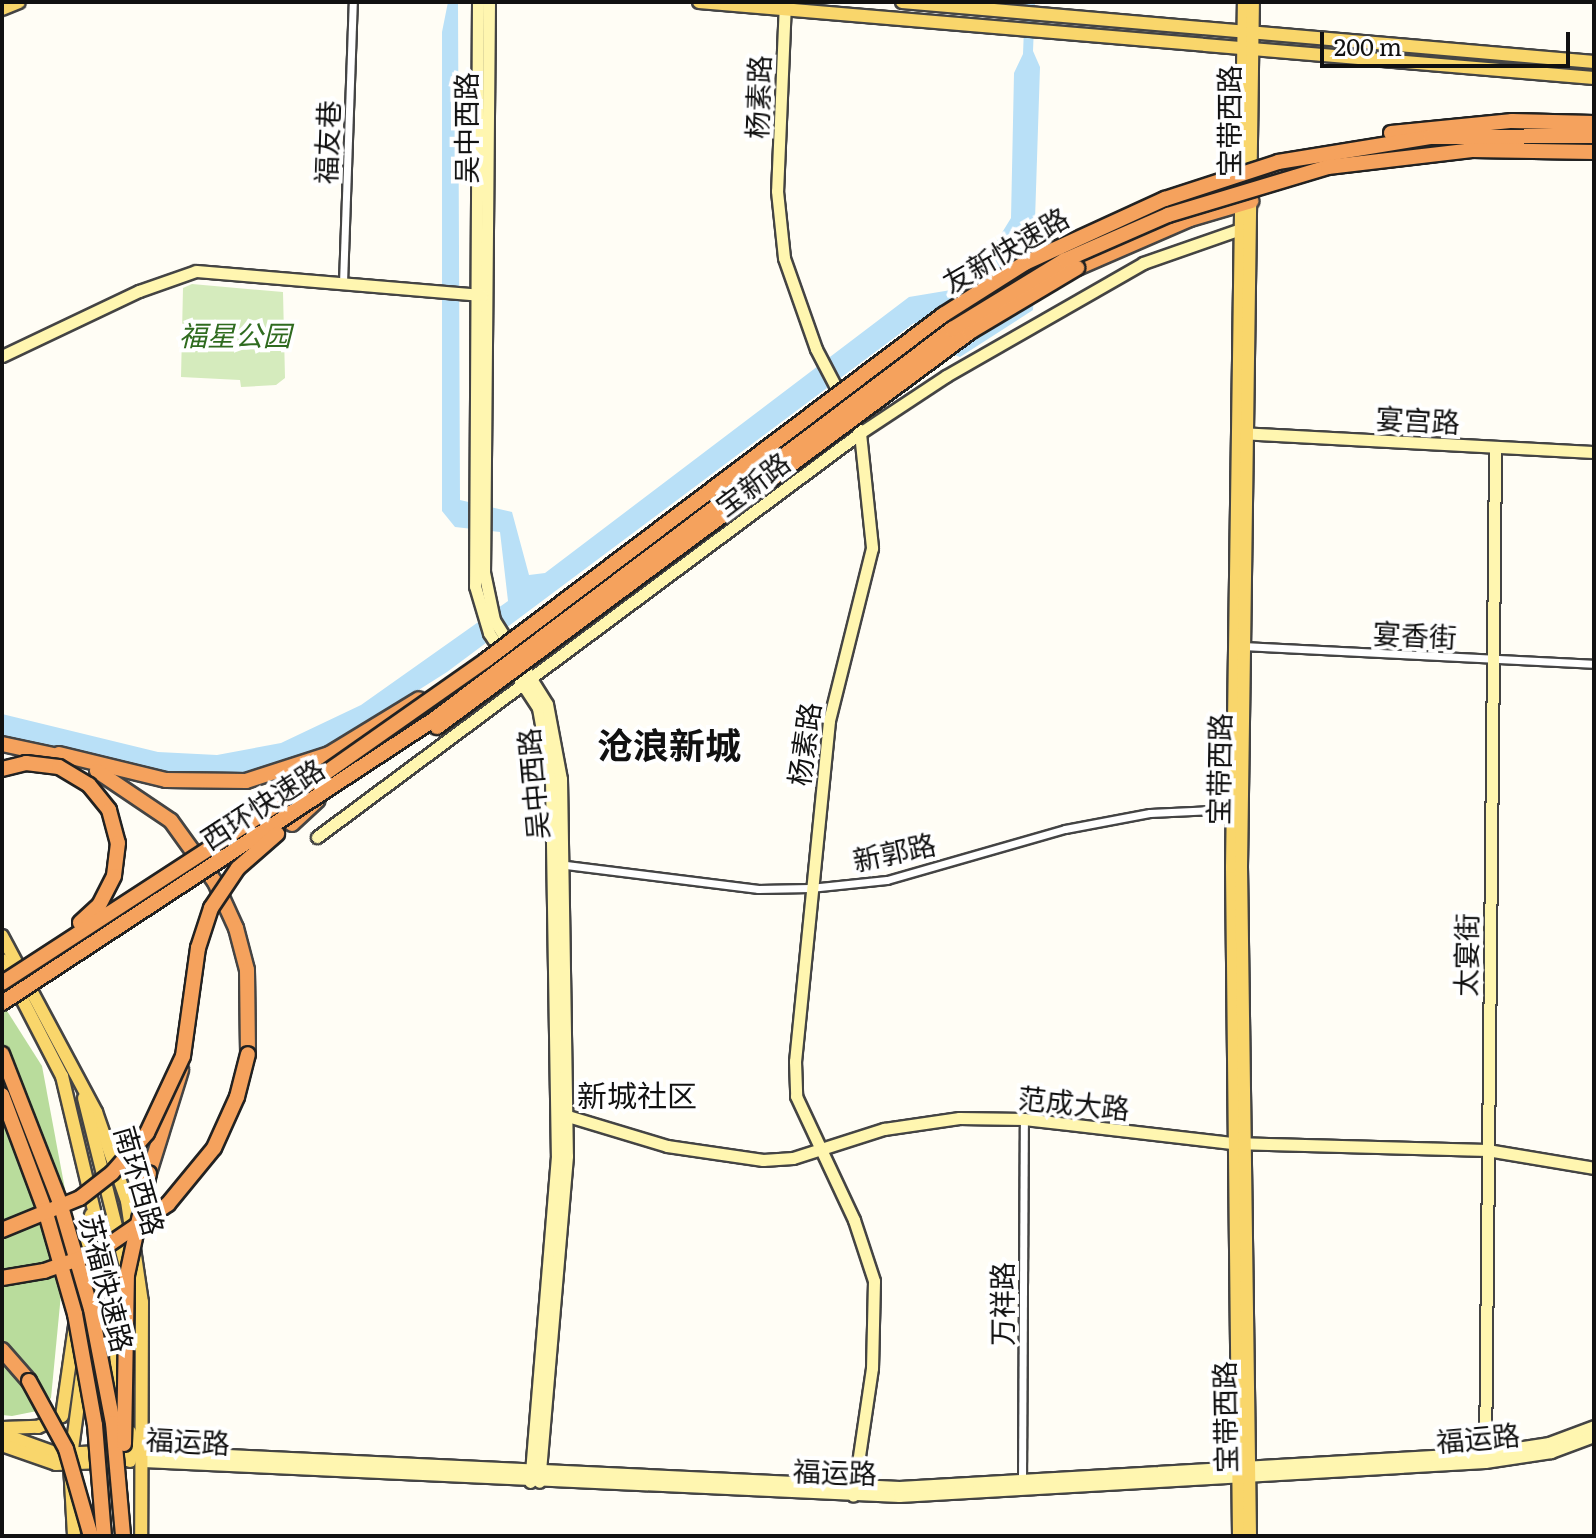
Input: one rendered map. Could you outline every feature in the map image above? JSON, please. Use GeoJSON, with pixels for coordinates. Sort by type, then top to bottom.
{"type":"FeatureCollection","features":[{"type":"Feature","properties":{"kind":"highway"},"geometry":{"type":"LineString","coordinates":[[1325,153],[1414,129],[1512,121],[1594,123]]}},
{"type":"Feature","properties":{"kind":"highway","name":"友新快速路"},"geometry":{"type":"LineString","coordinates":[[531,625],[989,284],[1056,246],[1165,199],[1325,153],[1472,135],[1594,136]]}},
{"type":"Feature","properties":{"kind":"highway","name":"友新快速路"},"geometry":{"type":"LineString","coordinates":[[544,636],[971,315],[1098,244],[1232,192],[1328,167],[1472,150],[1594,152]]}},
{"type":"Feature","properties":{"kind":"highway"},"geometry":{"type":"LineString","coordinates":[[292,824],[522,678],[933,358],[1077,268],[1246,201]]}},
{"type":"Feature","properties":{"kind":"highway","name":"西环快速路"},"geometry":{"type":"LineString","coordinates":[[2,982],[324,774],[531,625]]}},
{"type":"Feature","properties":{"kind":"highway","name":"西环快速路"},"geometry":{"type":"LineString","coordinates":[[2,1003],[333,788],[433,720],[544,636]]}},
{"type":"Feature","properties":{"kind":"highway"},"geometry":{"type":"LineString","coordinates":[[2,744],[181,782],[267,776],[345,746],[486,660]]}},
{"type":"Feature","properties":{"kind":"highway"},"geometry":{"type":"LineString","coordinates":[[433,720],[522,678]]}},
{"type":"Feature","properties":{"kind":"highway"},"geometry":{"type":"LineString","coordinates":[[2,1278],[44,1271],[98,1252],[175,1197],[214,1148],[229,1116],[250,1032],[250,992],[236,928],[194,849],[142,797],[59,754]]}},
{"type":"Feature","properties":{"kind":"highway"},"geometry":{"type":"LineString","coordinates":[[2,769],[46,764],[81,779],[109,810],[118,843],[114,876],[95,911],[2,982]]}},
{"type":"Feature","properties":{"kind":"highway"},"geometry":{"type":"LineString","coordinates":[[125,1536],[121,1363],[127,1275],[141,1202],[190,1029],[198,948],[215,901],[238,868],[333,788]]}},
{"type":"Feature","properties":{"kind":"highway"},"geometry":{"type":"LineString","coordinates":[[2,1230],[63,1208],[124,1162],[168,1095],[190,1029]]}},
{"type":"Feature","properties":{"kind":"highway","name":"苏福快速路"},"geometry":{"type":"LineString","coordinates":[[2,1054],[60,1203],[91,1309],[113,1423],[125,1536]]}},
{"type":"Feature","properties":{"kind":"highway","name":"苏福快速路"},"geometry":{"type":"LineString","coordinates":[[2,1095],[45,1210],[75,1314],[95,1425],[104,1536]]}},
{"type":"Feature","properties":{"kind":"highway"},"geometry":{"type":"LineString","coordinates":[[2,1350],[58,1430],[91,1536]]}},
{"type":"Feature","properties":{"kind":"main road"},"geometry":{"type":"LineString","coordinates":[[699,2],[1594,78]]}},
{"type":"Feature","properties":{"kind":"main road"},"geometry":{"type":"LineString","coordinates":[[902,2],[1594,62]]}},
{"type":"Feature","properties":{"kind":"main road","name":"宝带西路"},"geometry":{"type":"LineString","coordinates":[[1239,1536],[1243,1471],[1237,1143],[1237,809],[1248,49],[1244,2]]}},
{"type":"Feature","properties":{"kind":"main road","name":"宝带西路"},"geometry":{"type":"LineString","coordinates":[[1248,30],[1253,2]]}},
{"type":"Feature","properties":{"kind":"main road","name":"南环西路"},"geometry":{"type":"LineString","coordinates":[[2,936],[76,1072],[123,1188],[136,1251],[142,1302],[131,1456]]}},
{"type":"Feature","properties":{"kind":"main road","name":"南环西路"},"geometry":{"type":"LineString","coordinates":[[2,960],[62,1076],[94,1212],[94,1256],[70,1459],[74,1536]]}},
{"type":"Feature","properties":{"kind":"main road"},"geometry":{"type":"LineString","coordinates":[[2,1431],[38,1427],[62,1416],[85,1232],[94,1212]]}},
{"type":"Feature","properties":{"kind":"main road"},"geometry":{"type":"LineString","coordinates":[[94,1212],[115,1310],[141,1536]]}},
{"type":"Feature","properties":{"kind":"main road"},"geometry":{"type":"LineString","coordinates":[[2,1431],[70,1459]]}},
{"type":"Feature","properties":{"kind":"main road"},"geometry":{"type":"LineString","coordinates":[[2,1445],[47,1462],[70,1459]]}},
{"type":"Feature","properties":{"kind":"main road","name":"福运路"},"geometry":{"type":"LineString","coordinates":[[70,1459],[131,1456]]}},
{"type":"Feature","properties":{"kind":"main road","name":"宝带西路"},"geometry":{"type":"LineString","coordinates":[[1243,1471],[1250,1536]]}},
{"type":"Feature","properties":{"kind":"street","name":"福友巷"},"geometry":{"type":"LineString","coordinates":[[343,283],[353,2]]}},
{"type":"Feature","properties":{"kind":"street","name":"吴中西路"},"geometry":{"type":"LineString","coordinates":[[478,2],[483,295]]}},
{"type":"Feature","properties":{"kind":"street","name":"吴中西路"},"geometry":{"type":"LineString","coordinates":[[489,2],[479,536],[486,611],[522,678],[548,748],[557,864],[563,1114],[562,1239],[535,1477]]}},
{"type":"Feature","properties":{"kind":"street","name":"杨素路"},"geometry":{"type":"LineString","coordinates":[[785,7],[777,191],[784,258],[816,349],[860,433],[872,548],[831,710],[810,888],[796,1096],[854,1220],[874,1281],[872,1368],[853,1491]]}},
{"type":"Feature","properties":{"kind":"street","name":"宝新路"},"geometry":{"type":"LineString","coordinates":[[317,837],[522,678],[860,433],[1079,295],[1143,263],[1246,226]]}},
{"type":"Feature","properties":{"kind":"street"},"geometry":{"type":"LineString","coordinates":[[2,356],[139,291],[196,271],[483,295]]}},
{"type":"Feature","properties":{"kind":"street","name":"宴宫路"},"geometry":{"type":"LineString","coordinates":[[1244,433],[1594,452]]}},
{"type":"Feature","properties":{"kind":"street","name":"太宴街"},"geometry":{"type":"LineString","coordinates":[[1485,1458],[1495,448]]}},
{"type":"Feature","properties":{"kind":"street","name":"宴香街"},"geometry":{"type":"LineString","coordinates":[[1239,646],[1594,664]]}},
{"type":"Feature","properties":{"kind":"street","name":"新郭路"},"geometry":{"type":"LineString","coordinates":[[557,864],[758,889],[810,888],[887,880],[1065,829],[1136,815],[1237,809]]}},
{"type":"Feature","properties":{"kind":"street","name":"范成大路"},"geometry":{"type":"LineString","coordinates":[[563,1114],[702,1153],[763,1160],[820,1150],[914,1125],[959,1118],[1024,1119],[1237,1143],[1487,1150],[1594,1168]]}},
{"type":"Feature","properties":{"kind":"street","name":"万祥路"},"geometry":{"type":"LineString","coordinates":[[1022,1485],[1024,1119]]}},
{"type":"Feature","properties":{"kind":"street","name":"福运路"},"geometry":{"type":"LineString","coordinates":[[1485,1458],[1549,1443],[1594,1426]]}},
{"type":"Feature","properties":{"kind":"street","name":"福运路"},"geometry":{"type":"LineString","coordinates":[[131,1456],[853,1491],[1022,1485],[1485,1458],[1551,1452],[1594,1436]]}},
{"type":"Feature","properties":{"kind":"green space","name":"福星公园"},"geometry":{"type":"Polygon","coordinates":[[[192,284],[283,292],[285,378],[276,385],[241,387],[240,380],[181,377],[183,288],[192,284]]]}},
{"type":"Feature","properties":{"kind":"green space"},"geometry":{"type":"Polygon","coordinates":[[[2,1003],[42,1066],[69,1211],[51,1398],[37,1411],[12,1416],[2,1415],[2,1003]]]}},
{"type":"Feature","properties":{"kind":"water"},"geometry":{"type":"Polygon","coordinates":[[[448,2],[458,2],[460,500],[512,512],[529,575],[545,573],[909,297],[957,289],[976,275],[1011,218],[1014,73],[1023,54],[1025,2],[1035,2],[1033,51],[1040,67],[1035,220],[1023,261],[1034,293],[1033,310],[960,357],[943,351],[923,324],[914,323],[447,672],[327,748],[264,770],[188,778],[2,738],[2,714],[158,752],[217,755],[281,743],[361,705],[508,601],[500,532],[455,527],[442,511],[442,32],[448,2]]]}},
{"type":"Feature","properties":{"kind":"district","name":"沧浪新城"},"geometry":{"type":"Point","coordinates":[669,744]}},
{"type":"Feature","properties":{"kind":"district","name":"新城社区"},"geometry":{"type":"Point","coordinates":[637,1094]}}]}
